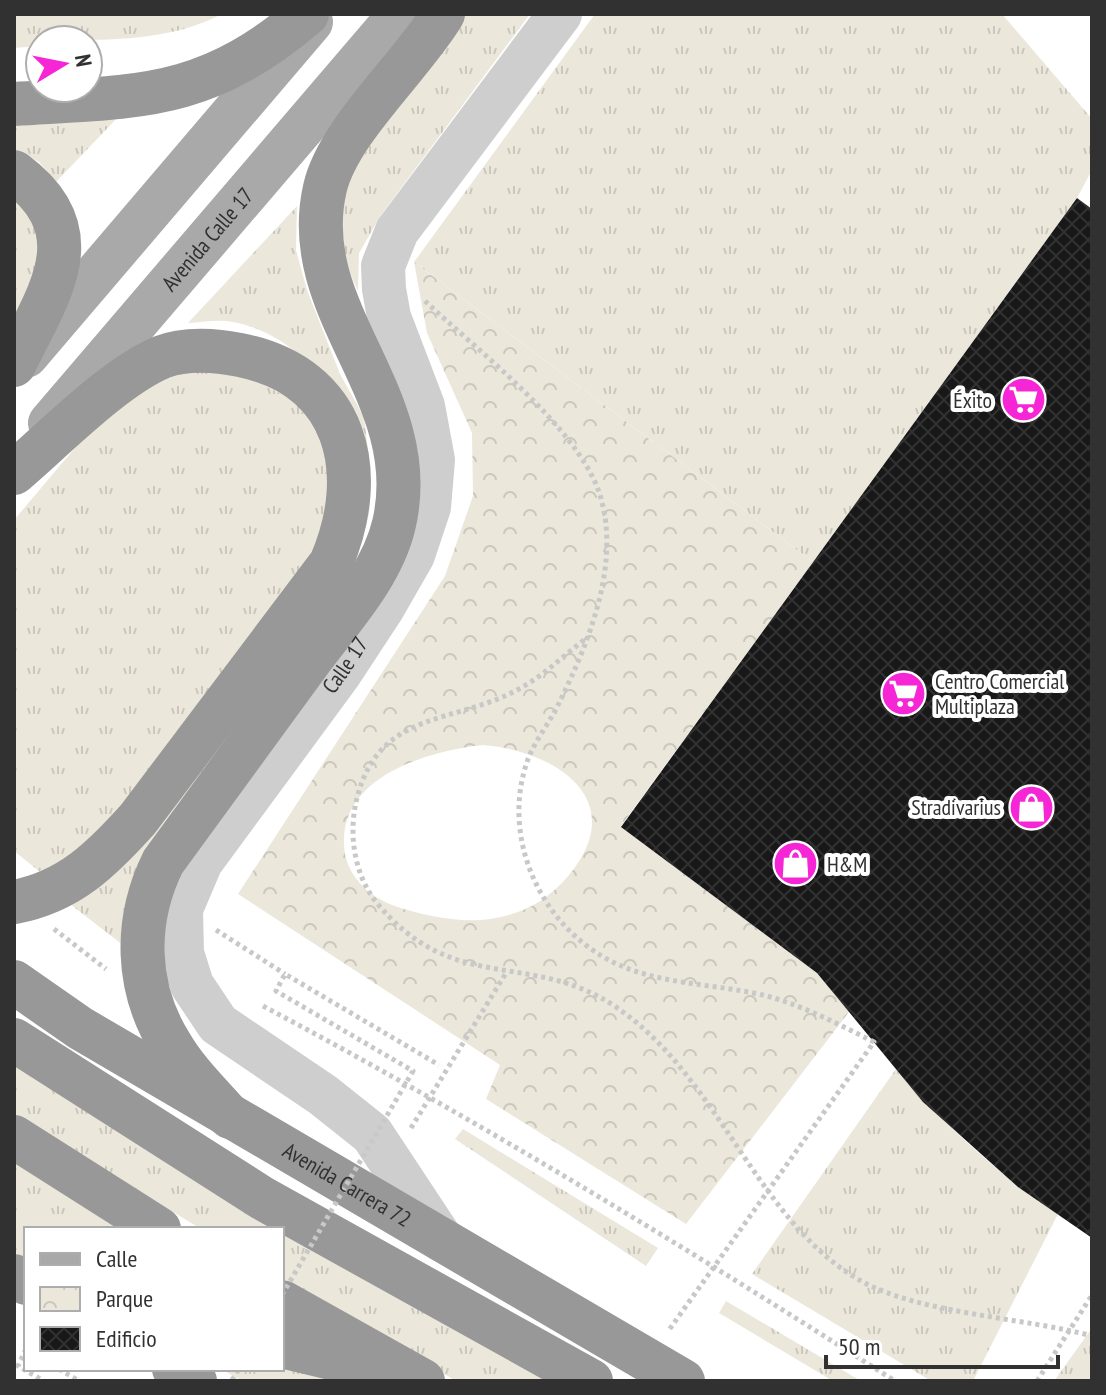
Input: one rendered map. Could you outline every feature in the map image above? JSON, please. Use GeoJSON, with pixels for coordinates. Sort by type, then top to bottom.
{"type":"FeatureCollection","features":[{"type":"Feature","properties":{"kind":"highway"},"geometry":{"type":"LineString","coordinates":[[14,104],[133,97],[209,79],[267,48],[307,14]]}},
{"type":"Feature","properties":{"kind":"highway"},"geometry":{"type":"LineString","coordinates":[[230,1117],[172,1047],[145,984],[143,923],[152,885],[163,862],[368,581],[394,524],[397,453],[387,409],[339,311],[325,271],[320,226],[325,186],[346,145],[443,14]]}},
{"type":"Feature","properties":{"kind":"highway"},"geometry":{"type":"LineString","coordinates":[[14,172],[35,187],[51,211],[61,255],[57,276],[14,365]]}},
{"type":"Feature","properties":{"kind":"highway"},"geometry":{"type":"LineString","coordinates":[[14,473],[132,373],[164,356],[218,351],[251,358],[285,372],[310,389],[328,412],[345,443],[351,471],[344,531],[331,563],[138,819],[108,853],[71,882],[52,893],[16,902]]}},
{"type":"Feature","properties":{"kind":"highway","name":"Avenida Carrera 72"},"geometry":{"type":"LineString","coordinates":[[14,982],[80,1028],[442,1240],[656,1374]]}},
{"type":"Feature","properties":{"kind":"highway"},"geometry":{"type":"LineString","coordinates":[[14,1040],[262,1198],[577,1373],[656,1374]]}},
{"type":"Feature","properties":{"kind":"highway"},"geometry":{"type":"LineString","coordinates":[[14,1137],[156,1227]]}},
{"type":"Feature","properties":{"kind":"highway"},"geometry":{"type":"LineString","coordinates":[[284,1303],[421,1380]]}},
{"type":"Feature","properties":{"kind":"highway"},"geometry":{"type":"LineString","coordinates":[[284,1346],[421,1380]]}},
{"type":"Feature","properties":{"kind":"highway"},"geometry":{"type":"LineString","coordinates":[[178,1371],[195,1381]]}},
{"type":"Feature","properties":{"kind":"main road"},"geometry":{"type":"LineString","coordinates":[[14,371],[318,14]]}},
{"type":"Feature","properties":{"kind":"main road","name":"Avenida Calle 17"},"geometry":{"type":"LineString","coordinates":[[14,464],[400,14]]}},
{"type":"Feature","properties":{"kind":"street","name":"Calle 17"},"geometry":{"type":"LineString","coordinates":[[442,1240],[391,1159],[356,1119],[239,1039],[203,1006],[182,953],[181,909],[201,862],[340,673],[413,555],[425,519],[433,460],[423,406],[389,317],[383,266],[397,231],[560,14]]}},
{"type":"Feature","properties":{"kind":"path"},"geometry":{"type":"LineString","coordinates":[[383,266],[420,296],[558,427],[591,473],[606,524],[604,580],[560,701],[530,753],[520,789],[521,837],[527,863],[543,900],[575,936],[618,965],[648,975],[738,990],[794,1004],[874,1042],[714,1266],[656,1374]]}},
{"type":"Feature","properties":{"kind":"path"},"geometry":{"type":"LineString","coordinates":[[584,639],[516,690],[490,702],[424,720],[404,731],[373,761],[356,801],[353,827],[359,869],[369,892],[398,927],[446,958],[506,973],[542,977],[591,992],[641,1026],[682,1067],[768,1187],[819,1250],[879,1290],[1092,1336]]}},
{"type":"Feature","properties":{"kind":"path"},"geometry":{"type":"LineString","coordinates":[[16,902],[123,982],[145,984]]}},
{"type":"Feature","properties":{"kind":"path"},"geometry":{"type":"LineString","coordinates":[[243,945],[285,974],[446,1069]]}},
{"type":"Feature","properties":{"kind":"path"},"geometry":{"type":"LineString","coordinates":[[391,1159],[506,973]]}},
{"type":"Feature","properties":{"kind":"path"},"geometry":{"type":"LineString","coordinates":[[284,1292],[413,1071],[276,991],[285,974]]}},
{"type":"Feature","properties":{"kind":"path"},"geometry":{"type":"LineString","coordinates":[[252,1000],[431,1095],[714,1266],[895,1381]]}},
{"type":"Feature","properties":{"kind":"path"},"geometry":{"type":"LineString","coordinates":[[1037,1381],[1092,1295]]}},
{"type":"Feature","properties":{"kind":"green space"},"geometry":{"type":"Polygon","coordinates":[[[14,14],[222,14],[179,30],[133,38],[104,39],[104,24],[24,24],[24,47],[14,48],[14,14]]]}},
{"type":"Feature","properties":{"kind":"green space"},"geometry":{"type":"Polygon","coordinates":[[[457,14],[530,14],[381,215],[359,253],[358,291],[344,251],[342,213],[350,177],[365,142],[385,109],[457,14]]]}},
{"type":"Feature","properties":{"kind":"green space"},"geometry":{"type":"Polygon","coordinates":[[[595,14],[1002,14],[1092,119],[1092,170],[1077,198],[813,562],[414,262],[595,14]]]}},
{"type":"Feature","properties":{"kind":"green space"},"geometry":{"type":"Polygon","coordinates":[[[122,113],[56,182],[39,162],[14,149],[14,118],[122,113]]]}},
{"type":"Feature","properties":{"kind":"green space"},"geometry":{"type":"Polygon","coordinates":[[[14,195],[36,228],[42,256],[34,284],[14,318],[14,195]]]}},
{"type":"Feature","properties":{"kind":"green space"},"geometry":{"type":"Polygon","coordinates":[[[297,206],[296,250],[307,290],[340,374],[364,417],[370,466],[369,514],[357,557],[128,949],[70,904],[326,581],[332,389],[300,356],[263,331],[228,321],[188,323],[297,206]]]}},
{"type":"Feature","properties":{"kind":"green space"},"geometry":{"type":"Polygon","coordinates":[[[414,262],[813,562],[621,826],[817,973],[849,1012],[686,1224],[486,1099],[500,1065],[238,894],[445,576],[473,496],[472,433],[427,333],[414,262]],[[483,745],[438,753],[392,771],[372,784],[357,801],[347,821],[344,845],[349,866],[360,883],[376,897],[395,906],[437,917],[466,920],[495,918],[518,912],[556,889],[586,848],[592,824],[588,802],[577,784],[559,769],[536,757],[483,745]]]}},
{"type":"Feature","properties":{"kind":"green space"},"geometry":{"type":"Polygon","coordinates":[[[175,365],[233,368],[309,409],[334,470],[330,521],[308,563],[145,787],[49,879],[14,851],[14,520],[107,410],[175,365]]]}},
{"type":"Feature","properties":{"kind":"green space"},"geometry":{"type":"Polygon","coordinates":[[[14,1061],[557,1381],[456,1381],[284,1279],[284,1227],[198,1227],[14,1115],[14,1061]]]}},
{"type":"Feature","properties":{"kind":"green space"},"geometry":{"type":"Polygon","coordinates":[[[896,1069],[932,1110],[972,1147],[1058,1214],[973,1381],[931,1381],[752,1274],[896,1069]]]}},
{"type":"Feature","properties":{"kind":"green space"},"geometry":{"type":"Polygon","coordinates":[[[463,1129],[658,1248],[646,1266],[455,1139],[463,1129]]]}},
{"type":"Feature","properties":{"kind":"green space"},"geometry":{"type":"Polygon","coordinates":[[[14,1158],[125,1227],[24,1227],[24,1259],[14,1252],[14,1158]]]}},
{"type":"Feature","properties":{"kind":"green space"},"geometry":{"type":"Polygon","coordinates":[[[726,1301],[861,1381],[833,1381],[719,1313],[726,1301]]]}},
{"type":"Feature","properties":{"kind":"green space"},"geometry":{"type":"Polygon","coordinates":[[[1092,1328],[1092,1381],[1054,1381],[1087,1335],[1092,1328]]]}},
{"type":"Feature","properties":{"kind":"green space"},"geometry":{"type":"Polygon","coordinates":[[[284,1364],[379,1381],[242,1381],[224,1371],[284,1371],[284,1364]]]}},
{"type":"Feature","properties":{"kind":"building","name":"Centro Comercial Multiplaza"},"geometry":{"type":"Polygon","coordinates":[[[1077,198],[1092,209],[1092,1238],[1018,1187],[923,1102],[817,973],[621,827],[1077,198]]]}},
{"type":"Feature","properties":{"kind":"place","name":"Éxito"},"geometry":{"type":"Point","coordinates":[1023,400]}},
{"type":"Feature","properties":{"kind":"place","name":"Centro Comercial Multiplaza"},"geometry":{"type":"Point","coordinates":[904,694]}},
{"type":"Feature","properties":{"kind":"place","name":"Stradivarius"},"geometry":{"type":"Point","coordinates":[1032,807]}},
{"type":"Feature","properties":{"kind":"place","name":"H&M"},"geometry":{"type":"Point","coordinates":[796,864]}}]}
